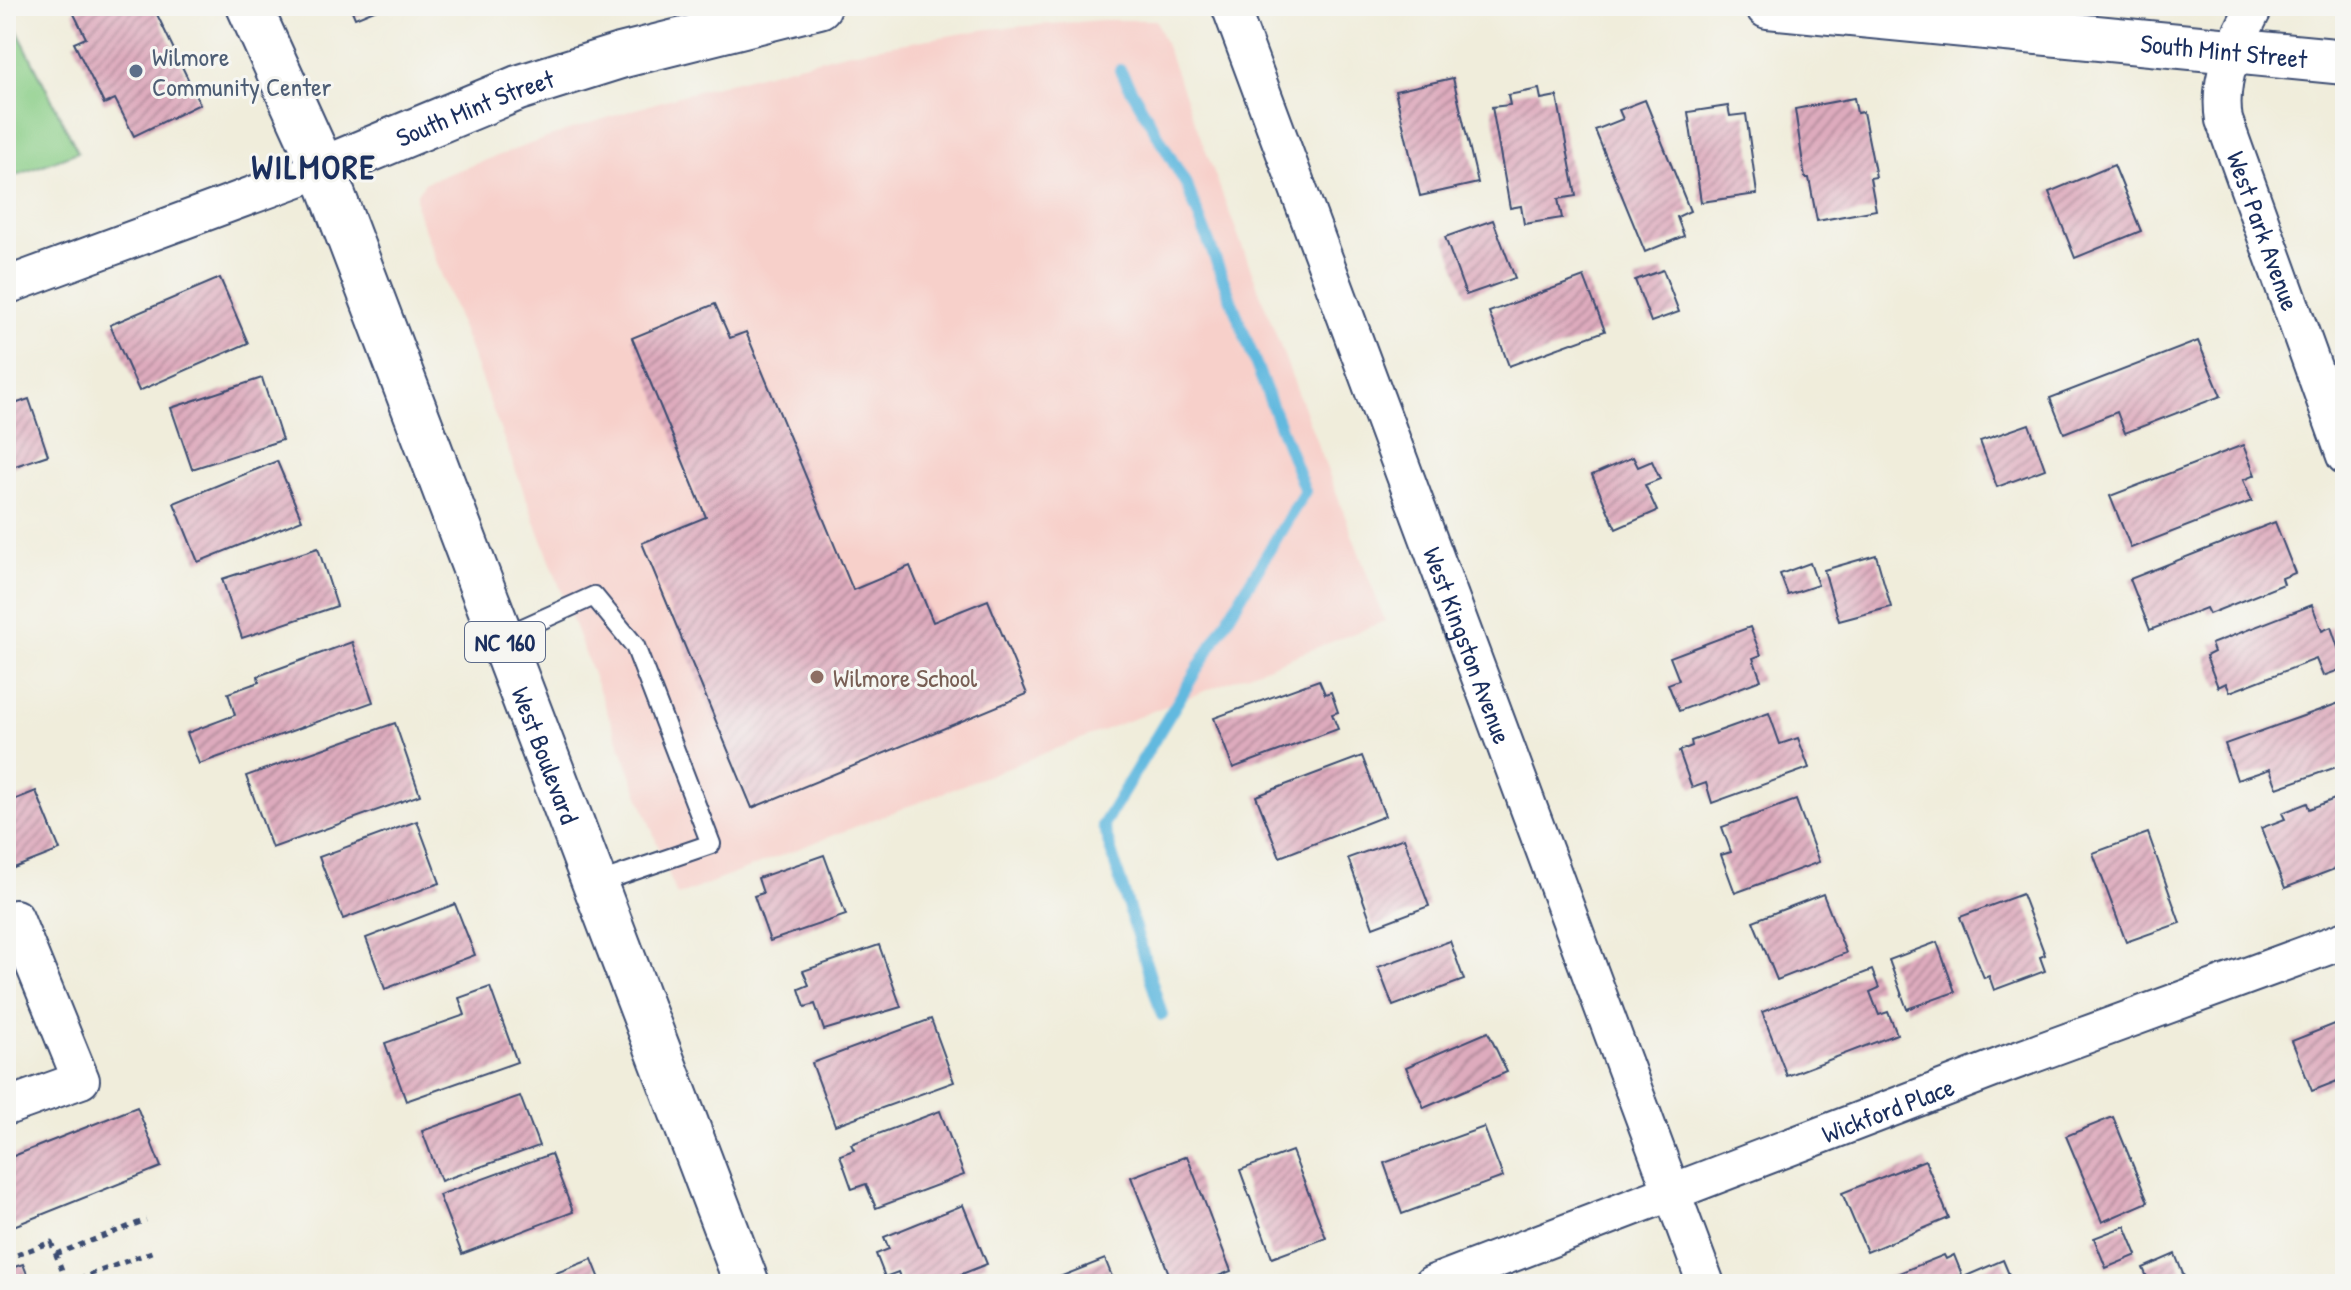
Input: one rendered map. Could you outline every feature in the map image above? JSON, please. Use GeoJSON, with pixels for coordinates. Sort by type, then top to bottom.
{"type":"FeatureCollection","features":[{"type":"Feature","properties":{"kind":"main road","name":"West Boulevard"},"geometry":{"type":"LineString","coordinates":[[249,6],[323,169],[747,1284]]}},
{"type":"Feature","properties":{"kind":"main road","name":"South Mint Street"},"geometry":{"type":"LineString","coordinates":[[323,169],[518,88],[620,56],[819,6]]}},
{"type":"Feature","properties":{"kind":"main road","name":"South Mint Street"},"geometry":{"type":"LineString","coordinates":[[1768,6],[2030,19],[2232,51],[2345,62]]}},
{"type":"Feature","properties":{"kind":"street","name":"West Kingston Avenue"},"geometry":{"type":"LineString","coordinates":[[1230,6],[1706,1284]]}},
{"type":"Feature","properties":{"kind":"street","name":"West Park Avenue"},"geometry":{"type":"LineString","coordinates":[[2255,6],[2232,51],[2221,103],[2224,120],[2345,456]]}},
{"type":"Feature","properties":{"kind":"street","name":"South Mint Street"},"geometry":{"type":"LineString","coordinates":[[6,286],[323,169]]}},
{"type":"Feature","properties":{"kind":"street"},"geometry":{"type":"LineString","coordinates":[[6,922],[15,918],[81,1080],[6,1107]]}},
{"type":"Feature","properties":{"kind":"street","name":"Wickford Place"},"geometry":{"type":"LineString","coordinates":[[1432,1284],[1671,1191],[2345,940]]}},
{"type":"Feature","properties":{"kind":"lane"},"geometry":{"type":"LineString","coordinates":[[503,637],[594,596],[635,646],[711,844],[597,883]]}},
{"type":"Feature","properties":{"kind":"path"},"geometry":{"type":"LineString","coordinates":[[56,1254],[146,1220]]}},
{"type":"Feature","properties":{"kind":"path"},"geometry":{"type":"LineString","coordinates":[[6,1259],[51,1242],[67,1283],[157,1250]]}},
{"type":"Feature","properties":{"kind":"shaded area"},"geometry":{"type":"Polygon","coordinates":[[[1103,20],[1156,20],[1385,621],[677,896],[417,210],[416,194],[426,182],[571,129],[682,95],[845,53],[989,29],[1103,20]]]}},
{"type":"Feature","properties":{"kind":"green space"},"geometry":{"type":"Polygon","coordinates":[[[6,8],[78,152],[6,179],[6,8]]]}},
{"type":"Feature","properties":{"kind":"building","name":"Wilmore Community Center"},"geometry":{"type":"Polygon","coordinates":[[[86,6],[153,6],[200,104],[134,136],[115,99],[104,104],[74,43],[86,38],[73,12],[86,6]]]}},
{"type":"Feature","properties":{"kind":"building"},"geometry":{"type":"Polygon","coordinates":[[[350,6],[384,6],[355,18],[350,6]]]}},
{"type":"Feature","properties":{"kind":"building"},"geometry":{"type":"Polygon","coordinates":[[[1453,78],[1478,183],[1420,196],[1395,91],[1453,78]]]}},
{"type":"Feature","properties":{"kind":"building"},"geometry":{"type":"Polygon","coordinates":[[[1539,89],[1541,99],[1557,96],[1576,196],[1558,199],[1562,218],[1524,224],[1521,206],[1510,208],[1492,107],[1510,105],[1508,95],[1539,89]]]}},
{"type":"Feature","properties":{"kind":"building"},"geometry":{"type":"Polygon","coordinates":[[[1854,98],[1857,113],[1863,112],[1876,177],[1870,178],[1876,210],[1817,221],[1809,178],[1805,178],[1795,109],[1854,98]]]}},
{"type":"Feature","properties":{"kind":"building"},"geometry":{"type":"Polygon","coordinates":[[[1645,100],[1690,211],[1677,217],[1684,236],[1645,252],[1595,130],[1623,119],[1619,110],[1645,100]]]}},
{"type":"Feature","properties":{"kind":"building"},"geometry":{"type":"Polygon","coordinates":[[[1728,106],[1730,116],[1746,114],[1757,194],[1701,202],[1688,112],[1728,106]]]}},
{"type":"Feature","properties":{"kind":"building"},"geometry":{"type":"Polygon","coordinates":[[[2114,165],[2141,231],[2075,258],[2049,192],[2114,165]]]}},
{"type":"Feature","properties":{"kind":"building"},"geometry":{"type":"Polygon","coordinates":[[[1493,220],[1515,278],[1466,295],[1445,237],[1493,220]]]}},
{"type":"Feature","properties":{"kind":"building"},"geometry":{"type":"Polygon","coordinates":[[[1663,270],[1679,312],[1651,322],[1635,280],[1663,270]]]}},
{"type":"Feature","properties":{"kind":"building"},"geometry":{"type":"Polygon","coordinates":[[[1584,277],[1605,331],[1509,366],[1489,312],[1584,277]]]}},
{"type":"Feature","properties":{"kind":"building"},"geometry":{"type":"Polygon","coordinates":[[[220,278],[248,343],[139,391],[110,325],[220,278]]]}},
{"type":"Feature","properties":{"kind":"building"},"geometry":{"type":"Polygon","coordinates":[[[715,304],[730,338],[746,332],[853,590],[910,566],[933,622],[988,600],[1027,694],[752,808],[642,543],[706,517],[632,338],[715,304]]]}},
{"type":"Feature","properties":{"kind":"building"},"geometry":{"type":"Polygon","coordinates":[[[2198,341],[2221,396],[2125,433],[2117,412],[2064,433],[2050,398],[2198,341]]]}},
{"type":"Feature","properties":{"kind":"building"},"geometry":{"type":"Polygon","coordinates":[[[262,378],[282,440],[192,469],[171,408],[262,378]]]}},
{"type":"Feature","properties":{"kind":"building"},"geometry":{"type":"Polygon","coordinates":[[[29,399],[48,455],[6,469],[6,407],[29,399]]]}},
{"type":"Feature","properties":{"kind":"building"},"geometry":{"type":"Polygon","coordinates":[[[2029,424],[2045,469],[1997,487],[1980,441],[2029,424]]]}},
{"type":"Feature","properties":{"kind":"building"},"geometry":{"type":"Polygon","coordinates":[[[2243,445],[2255,475],[2243,480],[2252,501],[2131,548],[2110,496],[2243,445]]]}},
{"type":"Feature","properties":{"kind":"building"},"geometry":{"type":"Polygon","coordinates":[[[1633,457],[1638,467],[1652,461],[1660,479],[1645,485],[1657,511],[1616,529],[1592,475],[1633,457]]]}},
{"type":"Feature","properties":{"kind":"building"},"geometry":{"type":"Polygon","coordinates":[[[277,461],[302,520],[198,562],[174,503],[277,461]]]}},
{"type":"Feature","properties":{"kind":"building"},"geometry":{"type":"Polygon","coordinates":[[[2275,522],[2295,573],[2282,578],[2284,584],[2209,614],[2206,608],[2150,630],[2130,579],[2275,522]]]}},
{"type":"Feature","properties":{"kind":"building"},"geometry":{"type":"Polygon","coordinates":[[[318,548],[337,606],[242,638],[222,579],[318,548]]]}},
{"type":"Feature","properties":{"kind":"building"},"geometry":{"type":"Polygon","coordinates":[[[1876,555],[1891,607],[1839,621],[1824,570],[1876,555]]]}},
{"type":"Feature","properties":{"kind":"building"},"geometry":{"type":"Polygon","coordinates":[[[1810,563],[1818,585],[1788,595],[1780,574],[1810,563]]]}},
{"type":"Feature","properties":{"kind":"building"},"geometry":{"type":"Polygon","coordinates":[[[2312,605],[2322,631],[2331,627],[2345,668],[2323,676],[2316,659],[2230,692],[2226,683],[2218,687],[2206,656],[2214,652],[2211,644],[2312,605]]]}},
{"type":"Feature","properties":{"kind":"building"},"geometry":{"type":"Polygon","coordinates":[[[1750,627],[1761,655],[1753,658],[1761,680],[1679,711],[1668,684],[1679,680],[1670,657],[1750,627]]]}},
{"type":"Feature","properties":{"kind":"building"},"geometry":{"type":"Polygon","coordinates":[[[352,642],[373,702],[199,764],[187,733],[235,715],[228,693],[259,682],[258,676],[352,642]]]}},
{"type":"Feature","properties":{"kind":"building"},"geometry":{"type":"Polygon","coordinates":[[[1319,680],[1325,694],[1331,692],[1338,712],[1332,714],[1338,729],[1233,768],[1214,718],[1319,680]]]}},
{"type":"Feature","properties":{"kind":"building"},"geometry":{"type":"Polygon","coordinates":[[[2345,701],[2345,764],[2277,788],[2270,769],[2237,780],[2225,744],[2345,701]]]}},
{"type":"Feature","properties":{"kind":"building"},"geometry":{"type":"Polygon","coordinates":[[[1769,713],[1780,744],[1798,738],[1809,768],[1712,803],[1706,783],[1692,788],[1679,751],[1692,746],[1691,741],[1769,713]]]}},
{"type":"Feature","properties":{"kind":"building"},"geometry":{"type":"Polygon","coordinates":[[[395,723],[420,795],[272,848],[246,776],[395,723]]]}},
{"type":"Feature","properties":{"kind":"building"},"geometry":{"type":"Polygon","coordinates":[[[1362,756],[1385,816],[1280,857],[1256,796],[1362,756]]]}},
{"type":"Feature","properties":{"kind":"building"},"geometry":{"type":"Polygon","coordinates":[[[36,791],[60,850],[6,871],[6,803],[36,791]]]}},
{"type":"Feature","properties":{"kind":"building"},"geometry":{"type":"Polygon","coordinates":[[[2345,795],[2345,865],[2285,888],[2261,828],[2285,819],[2282,813],[2307,803],[2309,809],[2345,795]]]}},
{"type":"Feature","properties":{"kind":"building"},"geometry":{"type":"Polygon","coordinates":[[[1796,800],[1819,862],[1735,893],[1721,855],[1731,852],[1722,827],[1796,800]]]}},
{"type":"Feature","properties":{"kind":"building"},"geometry":{"type":"Polygon","coordinates":[[[417,821],[440,883],[343,919],[319,857],[417,821]]]}},
{"type":"Feature","properties":{"kind":"building"},"geometry":{"type":"Polygon","coordinates":[[[2148,833],[2180,923],[2126,942],[2093,853],[2148,833]]]}},
{"type":"Feature","properties":{"kind":"building"},"geometry":{"type":"Polygon","coordinates":[[[1404,838],[1429,906],[1373,927],[1348,858],[1404,838]]]}},
{"type":"Feature","properties":{"kind":"building"},"geometry":{"type":"Polygon","coordinates":[[[824,855],[846,915],[770,941],[754,896],[763,893],[758,878],[824,855]]]}},
{"type":"Feature","properties":{"kind":"building"},"geometry":{"type":"Polygon","coordinates":[[[1823,894],[1846,953],[1777,980],[1753,921],[1823,894]]]}},
{"type":"Feature","properties":{"kind":"building"},"geometry":{"type":"Polygon","coordinates":[[[2022,894],[2045,955],[2040,957],[2045,971],[1994,990],[1989,976],[1984,978],[1960,917],[2022,894]]]}},
{"type":"Feature","properties":{"kind":"building"},"geometry":{"type":"Polygon","coordinates":[[[455,904],[475,955],[385,989],[366,938],[455,904]]]}},
{"type":"Feature","properties":{"kind":"building"},"geometry":{"type":"Polygon","coordinates":[[[1450,941],[1464,980],[1393,1006],[1378,967],[1450,941]]]}},
{"type":"Feature","properties":{"kind":"building"},"geometry":{"type":"Polygon","coordinates":[[[1937,942],[1955,992],[1907,1009],[1889,960],[1937,942]]]}},
{"type":"Feature","properties":{"kind":"building"},"geometry":{"type":"Polygon","coordinates":[[[879,945],[901,1007],[824,1030],[815,1004],[805,1007],[799,989],[809,985],[803,971],[879,945]]]}},
{"type":"Feature","properties":{"kind":"building"},"geometry":{"type":"Polygon","coordinates":[[[1872,970],[1879,988],[1870,992],[1879,1015],[1888,1012],[1897,1034],[1787,1076],[1762,1012],[1872,970]]]}},
{"type":"Feature","properties":{"kind":"building"},"geometry":{"type":"Polygon","coordinates":[[[490,987],[517,1062],[406,1101],[385,1043],[465,1015],[459,998],[490,987]]]}},
{"type":"Feature","properties":{"kind":"building"},"geometry":{"type":"Polygon","coordinates":[[[931,1019],[954,1082],[835,1125],[812,1063],[931,1019]]]}},
{"type":"Feature","properties":{"kind":"building"},"geometry":{"type":"Polygon","coordinates":[[[2345,1020],[2345,1078],[2312,1091],[2292,1041],[2345,1020]]]}},
{"type":"Feature","properties":{"kind":"building"},"geometry":{"type":"Polygon","coordinates":[[[1488,1032],[1507,1072],[1424,1108],[1406,1067],[1488,1032]]]}},
{"type":"Feature","properties":{"kind":"building"},"geometry":{"type":"Polygon","coordinates":[[[520,1096],[539,1146],[441,1181],[422,1131],[520,1096]]]}},
{"type":"Feature","properties":{"kind":"building"},"geometry":{"type":"Polygon","coordinates":[[[137,1107],[161,1167],[6,1229],[6,1159],[137,1107]]]}},
{"type":"Feature","properties":{"kind":"building"},"geometry":{"type":"Polygon","coordinates":[[[940,1111],[964,1175],[876,1208],[866,1184],[852,1189],[840,1155],[854,1150],[851,1144],[940,1111]]]}},
{"type":"Feature","properties":{"kind":"building"},"geometry":{"type":"Polygon","coordinates":[[[2113,1117],[2148,1202],[2102,1222],[2066,1136],[2113,1117]]]}},
{"type":"Feature","properties":{"kind":"building"},"geometry":{"type":"Polygon","coordinates":[[[1484,1127],[1503,1177],[1402,1214],[1384,1163],[1484,1127]]]}},
{"type":"Feature","properties":{"kind":"building"},"geometry":{"type":"Polygon","coordinates":[[[1292,1151],[1326,1238],[1272,1258],[1240,1170],[1292,1151]]]}},
{"type":"Feature","properties":{"kind":"building"},"geometry":{"type":"Polygon","coordinates":[[[551,1154],[573,1212],[462,1254],[439,1195],[551,1154]]]}},
{"type":"Feature","properties":{"kind":"building"},"geometry":{"type":"Polygon","coordinates":[[[1187,1156],[1231,1271],[1198,1284],[1173,1284],[1131,1177],[1187,1156]]]}},
{"type":"Feature","properties":{"kind":"building"},"geometry":{"type":"Polygon","coordinates":[[[1925,1160],[1949,1218],[1867,1252],[1842,1193],[1925,1160]]]}},
{"type":"Feature","properties":{"kind":"building"},"geometry":{"type":"Polygon","coordinates":[[[963,1205],[987,1264],[937,1284],[903,1284],[898,1272],[885,1277],[876,1254],[889,1249],[884,1237],[963,1205]]]}},
{"type":"Feature","properties":{"kind":"building"},"geometry":{"type":"Polygon","coordinates":[[[2125,1226],[2137,1255],[2106,1268],[2094,1238],[2125,1226]]]}},
{"type":"Feature","properties":{"kind":"building"},"geometry":{"type":"Polygon","coordinates":[[[2175,1254],[2187,1284],[2150,1284],[2143,1268],[2175,1254]]]}},
{"type":"Feature","properties":{"kind":"building"},"geometry":{"type":"Polygon","coordinates":[[[1944,1255],[1946,1259],[1954,1255],[1962,1275],[1954,1279],[1956,1284],[1886,1284],[1884,1279],[1944,1255]]]}},
{"type":"Feature","properties":{"kind":"building"},"geometry":{"type":"Polygon","coordinates":[[[592,1259],[602,1284],[528,1284],[592,1259]]]}},
{"type":"Feature","properties":{"kind":"building"},"geometry":{"type":"Polygon","coordinates":[[[1105,1259],[1115,1284],[1042,1284],[1105,1259]]]}},
{"type":"Feature","properties":{"kind":"building"},"geometry":{"type":"Polygon","coordinates":[[[2003,1260],[2013,1284],[1970,1284],[1966,1276],[2003,1260]]]}},
{"type":"Feature","properties":{"kind":"building"},"geometry":{"type":"Polygon","coordinates":[[[23,1264],[31,1284],[6,1284],[6,1270],[23,1264]]]}},
{"type":"Feature","properties":{"kind":"waterway"},"geometry":{"type":"LineString","coordinates":[[1120,70],[1187,186],[1305,491],[1103,825],[1162,1015]]}},
{"type":"Feature","properties":{"kind":"place","name":"Wilmore Community Center"},"geometry":{"type":"Point","coordinates":[136,71]}},
{"type":"Feature","properties":{"kind":"place","name":"Wilmore School"},"geometry":{"type":"Point","coordinates":[817,677]}},
{"type":"Feature","properties":{"kind":"district","name":"WILMORE"},"geometry":{"type":"Point","coordinates":[314,167]}}]}
